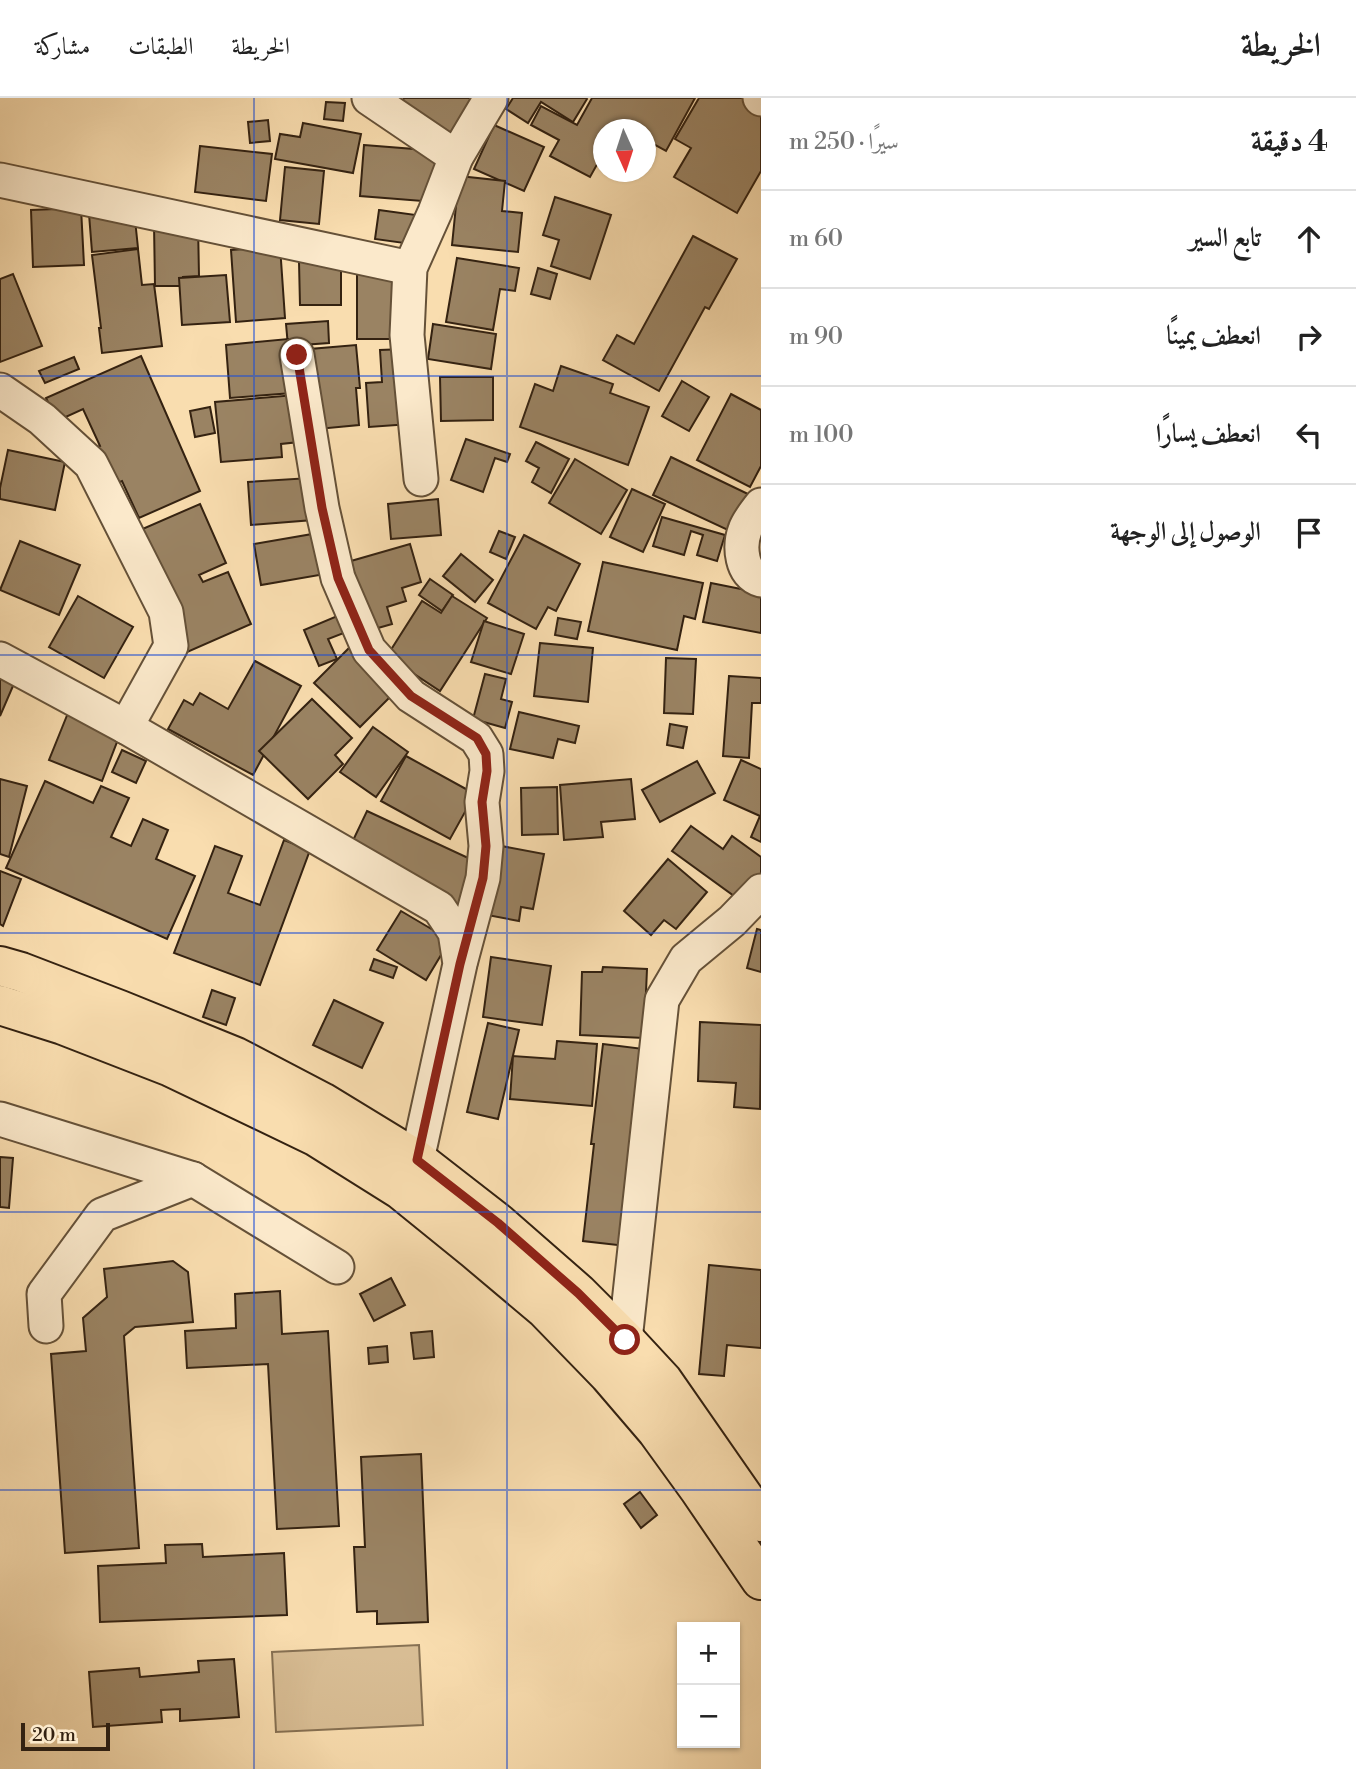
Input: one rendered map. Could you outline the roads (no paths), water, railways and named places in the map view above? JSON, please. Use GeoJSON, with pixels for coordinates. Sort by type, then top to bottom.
{"type":"FeatureCollection","features":[{"type":"Feature","properties":{"kind":"main road"},"geometry":{"type":"LineString","coordinates":[[0,966],[96,1000],[236,1057],[322,1102],[417,1160],[498,1223],[578,1293],[625,1340],[663,1381],[761,1522]]}},
{"type":"Feature","properties":{"kind":"main road"},"geometry":{"type":"LineString","coordinates":[[0,1005],[63,1025],[170,1067],[315,1136],[401,1190],[545,1309],[609,1375],[657,1431],[761,1580]]}},
{"type":"Feature","properties":{"kind":"street"},"geometry":{"type":"LineString","coordinates":[[369,98],[456,156]]}},
{"type":"Feature","properties":{"kind":"street"},"geometry":{"type":"LineString","coordinates":[[421,479],[407,335],[410,268],[456,156],[491,98]]}},
{"type":"Feature","properties":{"kind":"street"},"geometry":{"type":"LineString","coordinates":[[0,180],[410,268]]}},
{"type":"Feature","properties":{"kind":"street"},"geometry":{"type":"LineString","coordinates":[[297,355],[322,508],[338,578],[369,650],[411,696],[477,738],[486,754],[487,771],[482,802],[486,846],[483,878],[460,964],[417,1160]]}},
{"type":"Feature","properties":{"kind":"street"},"geometry":{"type":"LineString","coordinates":[[0,390],[42,419],[91,464],[166,612],[171,646],[126,727]]}},
{"type":"Feature","properties":{"kind":"street"},"geometry":{"type":"LineString","coordinates":[[761,505],[745,529],[742,546],[745,566],[755,579],[761,580]]}},
{"type":"Feature","properties":{"kind":"street"},"geometry":{"type":"LineString","coordinates":[[0,659],[126,727],[439,908],[455,932],[460,964]]}},
{"type":"Feature","properties":{"kind":"street"},"geometry":{"type":"LineString","coordinates":[[625,1340],[662,1000],[685,959],[732,921],[761,891]]}},
{"type":"Feature","properties":{"kind":"street"},"geometry":{"type":"LineString","coordinates":[[0,1119],[193,1179],[337,1267]]}},
{"type":"Feature","properties":{"kind":"street"},"geometry":{"type":"LineString","coordinates":[[46,1326],[44,1294],[102,1215],[193,1179]]}}]}
